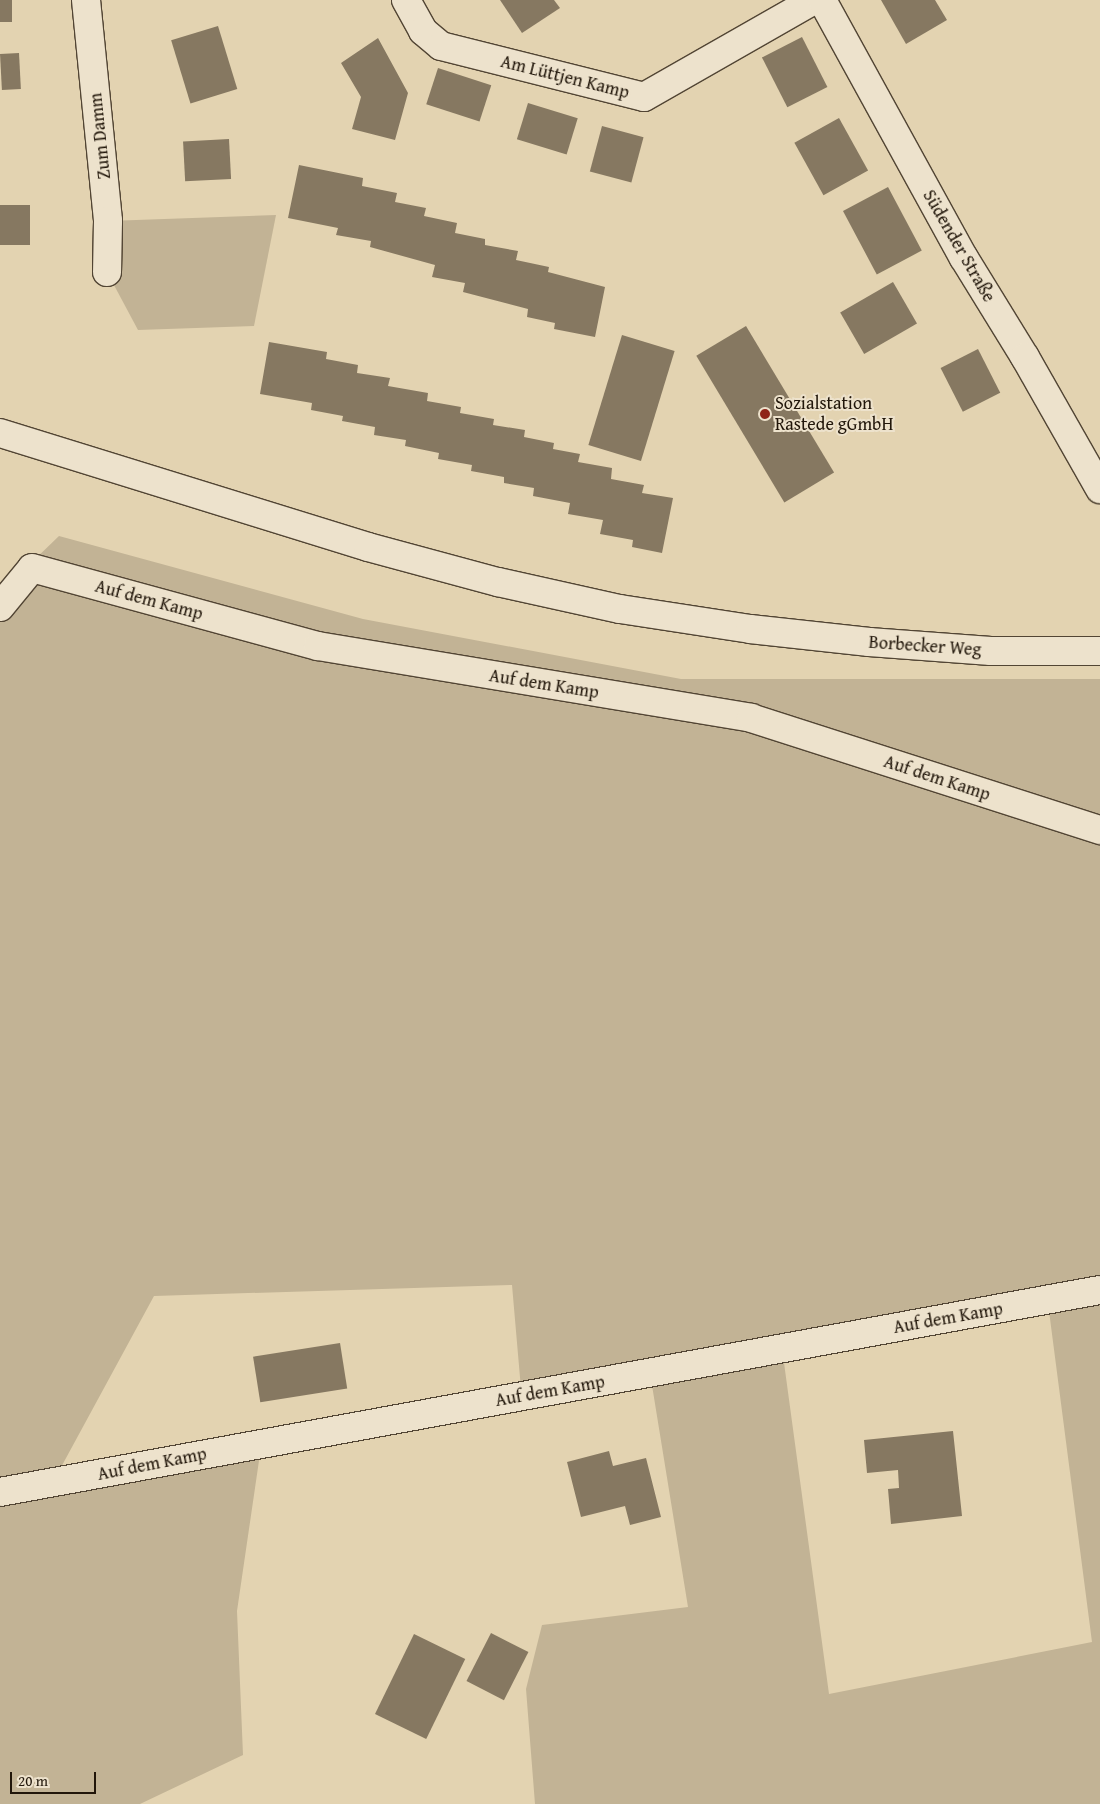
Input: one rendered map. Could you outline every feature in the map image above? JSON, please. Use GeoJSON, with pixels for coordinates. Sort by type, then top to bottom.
{"type":"FeatureCollection","features":[{"type":"Feature","properties":{"kind":"street","name":"Zum Damm"},"geometry":{"type":"LineString","coordinates":[[86,0],[108,220],[107,272]]}},
{"type":"Feature","properties":{"kind":"street","name":"Am Lüttjen Kamp"},"geometry":{"type":"LineString","coordinates":[[406,0],[424,31],[441,46],[644,97],[814,0]]}},
{"type":"Feature","properties":{"kind":"street","name":"Südender Straße"},"geometry":{"type":"LineString","coordinates":[[822,0],[964,258],[1025,357],[1100,488]]}},
{"type":"Feature","properties":{"kind":"street","name":"Borbecker Weg"},"geometry":{"type":"LineString","coordinates":[[0,433],[368,547],[498,582],[620,609],[750,629],[991,651],[1100,651]]}},
{"type":"Feature","properties":{"kind":"street","name":"Auf dem Kamp"},"geometry":{"type":"LineString","coordinates":[[0,607],[32,568],[318,646],[750,718],[1100,830]]}},
{"type":"Feature","properties":{"kind":"street","name":"Auf dem Kamp"},"geometry":{"type":"LineString","coordinates":[[0,1492],[1100,1290]]}},
{"type":"Feature","properties":{"kind":"shaded area"},"geometry":{"type":"Polygon","coordinates":[[[276,215],[254,326],[138,330],[107,272],[108,221],[276,215]]]}},
{"type":"Feature","properties":{"kind":"shaded area"},"geometry":{"type":"Polygon","coordinates":[[[59,536],[363,619],[681,679],[1100,679],[1100,1282],[521,1389],[512,1285],[154,1296],[53,1482],[261,1447],[237,1611],[243,1755],[140,1804],[0,1804],[0,601],[29,565],[59,536]]]}},
{"type":"Feature","properties":{"kind":"shaded area"},"geometry":{"type":"Polygon","coordinates":[[[1100,1299],[1100,1804],[535,1804],[526,1689],[542,1625],[688,1607],[650,1373],[782,1348],[829,1694],[1092,1642],[1049,1311],[1100,1299]]]}},
{"type":"Feature","properties":{"kind":"building"},"geometry":{"type":"Polygon","coordinates":[[[0,0],[12,0],[12,22],[0,22],[0,0]]]}},
{"type":"Feature","properties":{"kind":"building"},"geometry":{"type":"Polygon","coordinates":[[[500,0],[554,0],[560,8],[522,33],[500,0]]]}},
{"type":"Feature","properties":{"kind":"building"},"geometry":{"type":"Polygon","coordinates":[[[881,0],[935,0],[947,20],[906,44],[881,0]]]}},
{"type":"Feature","properties":{"kind":"building"},"geometry":{"type":"Polygon","coordinates":[[[218,26],[237,89],[190,103],[171,40],[218,26]]]}},
{"type":"Feature","properties":{"kind":"building"},"geometry":{"type":"Polygon","coordinates":[[[802,37],[827,87],[787,107],[762,57],[802,37]]]}},
{"type":"Feature","properties":{"kind":"building"},"geometry":{"type":"Polygon","coordinates":[[[378,38],[408,93],[395,140],[352,129],[361,97],[341,63],[378,38]]]}},
{"type":"Feature","properties":{"kind":"building"},"geometry":{"type":"Polygon","coordinates":[[[19,53],[21,89],[2,90],[0,54],[19,53]]]}},
{"type":"Feature","properties":{"kind":"building"},"geometry":{"type":"Polygon","coordinates":[[[438,68],[491,85],[480,121],[426,104],[438,68]]]}},
{"type":"Feature","properties":{"kind":"building"},"geometry":{"type":"Polygon","coordinates":[[[528,103],[578,118],[567,155],[517,139],[528,103]]]}},
{"type":"Feature","properties":{"kind":"building"},"geometry":{"type":"Polygon","coordinates":[[[839,118],[868,170],[823,195],[794,143],[839,118]]]}},
{"type":"Feature","properties":{"kind":"building"},"geometry":{"type":"Polygon","coordinates":[[[602,126],[644,137],[631,183],[590,171],[602,126]]]}},
{"type":"Feature","properties":{"kind":"building"},"geometry":{"type":"Polygon","coordinates":[[[229,139],[231,179],[185,181],[183,141],[229,139]]]}},
{"type":"Feature","properties":{"kind":"building"},"geometry":{"type":"Polygon","coordinates":[[[299,165],[363,178],[362,186],[397,193],[395,202],[426,208],[424,216],[457,223],[455,233],[485,239],[485,245],[518,251],[516,260],[549,267],[548,272],[605,287],[595,337],[554,329],[555,323],[527,317],[528,309],[463,292],[465,283],[432,277],[435,265],[370,247],[371,241],[336,235],[338,228],[288,218],[299,165]]]}},
{"type":"Feature","properties":{"kind":"building"},"geometry":{"type":"Polygon","coordinates":[[[888,187],[922,251],[877,275],[843,211],[888,187]]]}},
{"type":"Feature","properties":{"kind":"building"},"geometry":{"type":"Polygon","coordinates":[[[0,205],[30,205],[30,245],[0,245],[0,205]]]}},
{"type":"Feature","properties":{"kind":"building"},"geometry":{"type":"Polygon","coordinates":[[[893,282],[917,324],[864,354],[840,312],[893,282]]]}},
{"type":"Feature","properties":{"kind":"building","name":"Sozialstation Rastede gGmbH"},"geometry":{"type":"Polygon","coordinates":[[[746,326],[834,473],[784,502],[696,356],[746,326]]]}},
{"type":"Feature","properties":{"kind":"building"},"geometry":{"type":"Polygon","coordinates":[[[622,335],[675,351],[641,461],[588,445],[622,335]]]}},
{"type":"Feature","properties":{"kind":"building"},"geometry":{"type":"Polygon","coordinates":[[[269,342],[327,352],[326,359],[358,365],[357,373],[390,378],[388,386],[428,393],[427,401],[461,407],[460,413],[494,419],[493,425],[525,430],[524,437],[554,443],[553,449],[580,454],[578,462],[612,468],[611,479],[644,485],[642,493],[673,498],[662,553],[632,547],[633,540],[600,534],[603,520],[568,514],[570,503],[533,496],[534,488],[504,483],[504,477],[471,471],[472,465],[438,459],[439,453],[405,446],[406,440],[374,435],[375,427],[342,421],[343,416],[311,410],[312,403],[260,394],[269,342]]]}},
{"type":"Feature","properties":{"kind":"building"},"geometry":{"type":"Polygon","coordinates":[[[978,349],[1000,393],[963,412],[941,368],[978,349]]]}},
{"type":"Feature","properties":{"kind":"building"},"geometry":{"type":"Polygon","coordinates":[[[340,1343],[347,1388],[260,1402],[253,1357],[340,1343]]]}},
{"type":"Feature","properties":{"kind":"building"},"geometry":{"type":"Polygon","coordinates":[[[953,1431],[962,1516],[891,1524],[888,1489],[899,1488],[898,1470],[867,1473],[864,1440],[953,1431]]]}},
{"type":"Feature","properties":{"kind":"building"},"geometry":{"type":"Polygon","coordinates":[[[609,1451],[613,1466],[646,1458],[661,1517],[630,1525],[625,1506],[581,1517],[567,1462],[609,1451]]]}},
{"type":"Feature","properties":{"kind":"building"},"geometry":{"type":"Polygon","coordinates":[[[491,1633],[528,1652],[504,1700],[466,1681],[491,1633]]]}},
{"type":"Feature","properties":{"kind":"building"},"geometry":{"type":"Polygon","coordinates":[[[414,1634],[465,1659],[426,1739],[375,1714],[414,1634]]]}},
{"type":"Feature","properties":{"kind":"place","name":"Sozialstation Rastede gGmbH"},"geometry":{"type":"Point","coordinates":[765,414]}}]}
